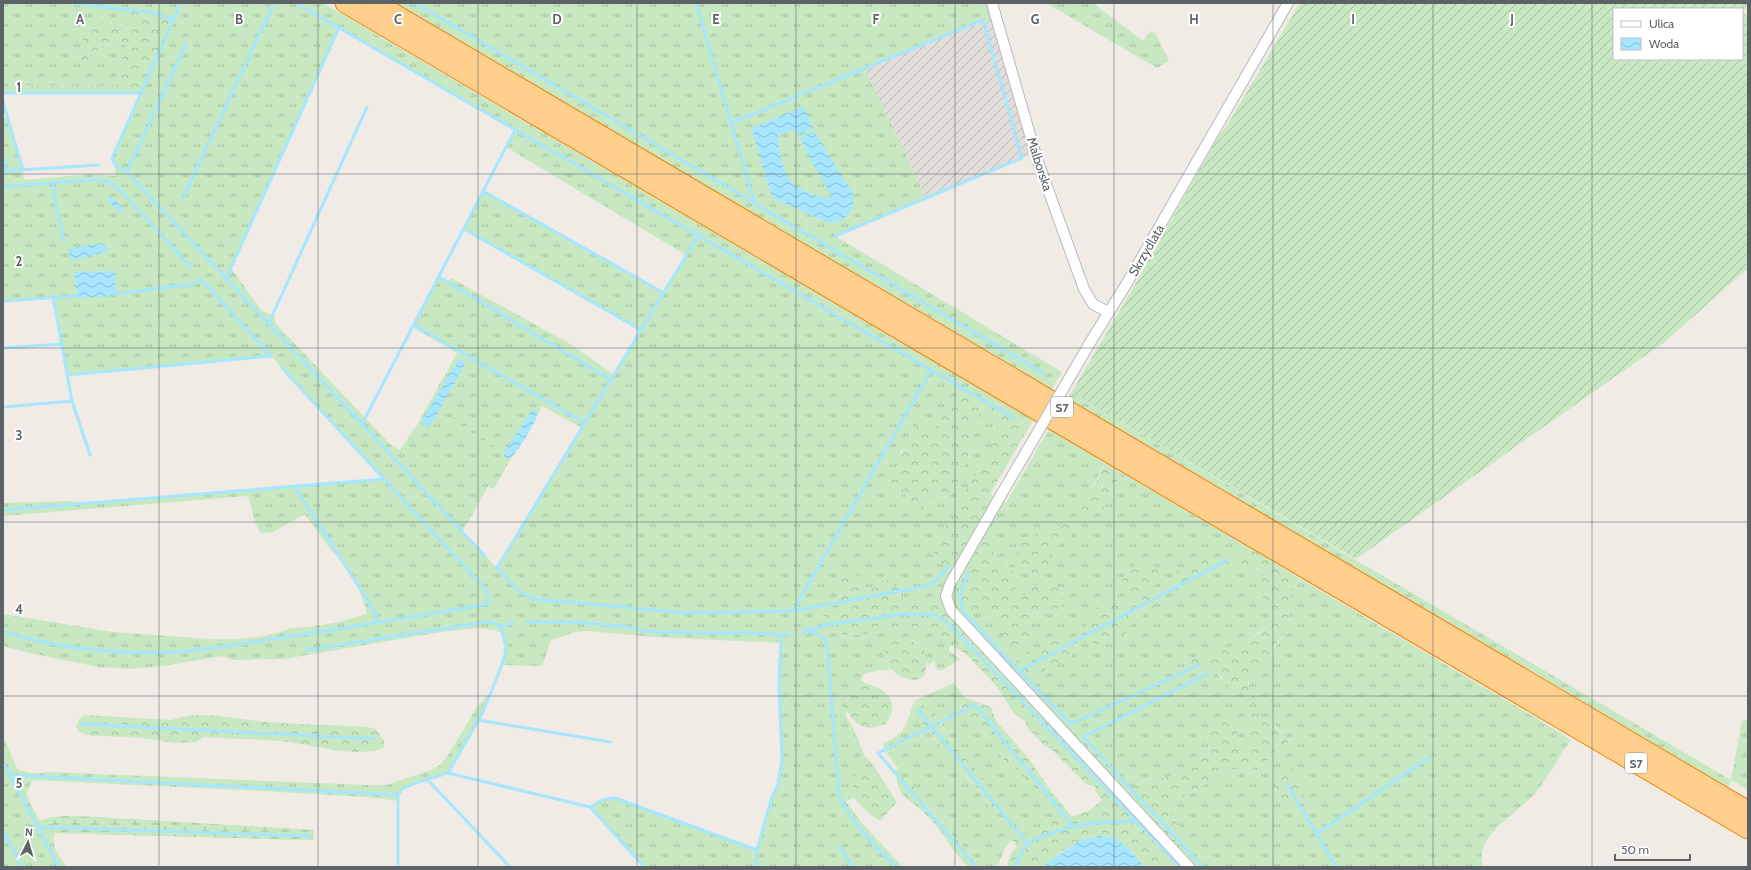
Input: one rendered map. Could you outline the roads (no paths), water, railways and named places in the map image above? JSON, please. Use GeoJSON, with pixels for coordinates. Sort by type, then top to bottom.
{"type":"FeatureCollection","features":[{"type":"Feature","properties":{"kind":"highway","name":"S7"},"geometry":{"type":"LineString","coordinates":[[345,3],[1748,829]]}},
{"type":"Feature","properties":{"kind":"highway","name":"S7"},"geometry":{"type":"LineString","coordinates":[[376,3],[1748,812]]}},
{"type":"Feature","properties":{"kind":"street","name":"Malborska"},"geometry":{"type":"LineString","coordinates":[[992,3],[1037,159],[1084,289],[1093,304],[1108,312]]}},
{"type":"Feature","properties":{"kind":"street","name":"Skrzydlata"},"geometry":{"type":"LineString","coordinates":[[1189,867],[950,610],[946,596],[950,584],[1001,495],[1108,312],[1127,284],[1288,3]]}},
{"type":"Feature","properties":{"kind":"water"},"geometry":{"type":"Polygon","coordinates":[[[802,107],[808,114],[813,129],[799,136],[794,130],[779,135],[779,148],[785,171],[792,183],[802,189],[824,197],[829,198],[832,196],[815,168],[800,138],[814,131],[853,194],[853,207],[843,220],[833,223],[826,222],[775,199],[771,194],[751,128],[802,107]]]}},
{"type":"Feature","properties":{"kind":"water"},"geometry":{"type":"Polygon","coordinates":[[[111,196],[123,208],[122,211],[120,212],[107,201],[111,196]]]}},
{"type":"Feature","properties":{"kind":"water"},"geometry":{"type":"Polygon","coordinates":[[[102,243],[109,250],[71,260],[68,249],[102,243]]]}},
{"type":"Feature","properties":{"kind":"water"},"geometry":{"type":"Polygon","coordinates":[[[115,271],[116,289],[111,296],[80,298],[77,294],[74,272],[115,271]]]}},
{"type":"Feature","properties":{"kind":"water"},"geometry":{"type":"Polygon","coordinates":[[[461,359],[465,362],[462,370],[432,423],[428,427],[421,423],[423,418],[458,361],[461,359]]]}},
{"type":"Feature","properties":{"kind":"water"},"geometry":{"type":"Polygon","coordinates":[[[532,410],[536,411],[538,414],[529,432],[511,458],[506,458],[504,456],[505,451],[532,410]]]}},
{"type":"Feature","properties":{"kind":"water"},"geometry":{"type":"Polygon","coordinates":[[[1097,836],[1113,837],[1129,849],[1144,867],[1041,867],[1079,841],[1097,836]]]}},
{"type":"Feature","properties":{"kind":"waterway"},"geometry":{"type":"LineString","coordinates":[[71,3],[155,13],[174,20]]}},
{"type":"Feature","properties":{"kind":"waterway"},"geometry":{"type":"LineString","coordinates":[[181,3],[112,158],[115,165],[127,172],[485,556]]}},
{"type":"Feature","properties":{"kind":"waterway"},"geometry":{"type":"LineString","coordinates":[[183,198],[274,3]]}},
{"type":"Feature","properties":{"kind":"waterway"},"geometry":{"type":"LineString","coordinates":[[296,3],[1014,418]]}},
{"type":"Feature","properties":{"kind":"waterway"},"geometry":{"type":"LineString","coordinates":[[415,3],[1043,373]]}},
{"type":"Feature","properties":{"kind":"waterway"},"geometry":{"type":"LineString","coordinates":[[696,3],[755,204]]}},
{"type":"Feature","properties":{"kind":"waterway"},"geometry":{"type":"LineString","coordinates":[[731,123],[983,20],[1022,158],[835,236]]}},
{"type":"Feature","properties":{"kind":"waterway"},"geometry":{"type":"LineString","coordinates":[[226,279],[339,28]]}},
{"type":"Feature","properties":{"kind":"waterway"},"geometry":{"type":"LineString","coordinates":[[127,172],[186,44]]}},
{"type":"Feature","properties":{"kind":"waterway"},"geometry":{"type":"LineString","coordinates":[[3,93],[142,93]]}},
{"type":"Feature","properties":{"kind":"waterway"},"geometry":{"type":"LineString","coordinates":[[3,102],[23,170]]}},
{"type":"Feature","properties":{"kind":"waterway"},"geometry":{"type":"LineString","coordinates":[[268,325],[367,107]]}},
{"type":"Feature","properties":{"kind":"waterway"},"geometry":{"type":"LineString","coordinates":[[362,424],[515,130]]}},
{"type":"Feature","properties":{"kind":"waterway"},"geometry":{"type":"LineString","coordinates":[[4,158],[7,170]]}},
{"type":"Feature","properties":{"kind":"waterway"},"geometry":{"type":"LineString","coordinates":[[3,171],[99,165]]}},
{"type":"Feature","properties":{"kind":"waterway"},"geometry":{"type":"LineString","coordinates":[[3,187],[90,180],[107,182],[114,185],[121,191],[190,266]]}},
{"type":"Feature","properties":{"kind":"waterway"},"geometry":{"type":"LineString","coordinates":[[52,183],[64,241]]}},
{"type":"Feature","properties":{"kind":"waterway"},"geometry":{"type":"LineString","coordinates":[[483,191],[664,293]]}},
{"type":"Feature","properties":{"kind":"waterway"},"geometry":{"type":"LineString","coordinates":[[464,229],[641,330]]}},
{"type":"Feature","properties":{"kind":"waterway"},"geometry":{"type":"LineString","coordinates":[[497,568],[698,236]]}},
{"type":"Feature","properties":{"kind":"waterway"},"geometry":{"type":"LineString","coordinates":[[439,277],[611,380]]}},
{"type":"Feature","properties":{"kind":"waterway"},"geometry":{"type":"LineString","coordinates":[[114,294],[190,285],[201,279],[271,356]]}},
{"type":"Feature","properties":{"kind":"waterway"},"geometry":{"type":"LineString","coordinates":[[3,301],[78,296]]}},
{"type":"Feature","properties":{"kind":"waterway"},"geometry":{"type":"LineString","coordinates":[[53,297],[72,401],[90,455]]}},
{"type":"Feature","properties":{"kind":"waterway"},"geometry":{"type":"LineString","coordinates":[[414,325],[585,423]]}},
{"type":"Feature","properties":{"kind":"waterway"},"geometry":{"type":"LineString","coordinates":[[3,348],[62,344]]}},
{"type":"Feature","properties":{"kind":"waterway"},"geometry":{"type":"LineString","coordinates":[[68,375],[271,356]]}},
{"type":"Feature","properties":{"kind":"waterway"},"geometry":{"type":"LineString","coordinates":[[3,632],[24,638],[88,649],[153,653],[174,652],[206,649],[371,624],[488,604],[489,597],[486,590],[282,368]]}},
{"type":"Feature","properties":{"kind":"waterway"},"geometry":{"type":"LineString","coordinates":[[793,611],[931,370]]}},
{"type":"Feature","properties":{"kind":"waterway"},"geometry":{"type":"LineString","coordinates":[[3,407],[72,401]]}},
{"type":"Feature","properties":{"kind":"waterway"},"geometry":{"type":"LineString","coordinates":[[3,510],[384,479]]}},
{"type":"Feature","properties":{"kind":"waterway"},"geometry":{"type":"LineString","coordinates":[[295,487],[375,612],[378,623]]}},
{"type":"Feature","properties":{"kind":"waterway"},"geometry":{"type":"LineString","coordinates":[[1019,671],[1227,560]]}},
{"type":"Feature","properties":{"kind":"waterway"},"geometry":{"type":"LineString","coordinates":[[496,567],[520,592],[533,599],[687,613],[793,611],[926,586],[936,580],[949,565]]}},
{"type":"Feature","properties":{"kind":"waterway"},"geometry":{"type":"LineString","coordinates":[[968,573],[960,595],[963,611],[1071,724],[1199,665]]}},
{"type":"Feature","properties":{"kind":"waterway"},"geometry":{"type":"LineString","coordinates":[[802,634],[825,625],[904,614],[935,615],[947,622],[1180,867]]}},
{"type":"Feature","properties":{"kind":"waterway"},"geometry":{"type":"LineString","coordinates":[[306,650],[487,622],[494,623],[501,627],[506,647],[505,655],[498,675],[482,714],[448,773]]}},
{"type":"Feature","properties":{"kind":"waterway"},"geometry":{"type":"LineString","coordinates":[[528,622],[572,622],[621,626],[651,632],[790,635]]}},
{"type":"Feature","properties":{"kind":"waterway"},"geometry":{"type":"LineString","coordinates":[[501,627],[513,623]]}},
{"type":"Feature","properties":{"kind":"waterway"},"geometry":{"type":"LineString","coordinates":[[805,628],[825,639],[827,646],[839,794],[843,805],[863,833],[896,867]]}},
{"type":"Feature","properties":{"kind":"waterway"},"geometry":{"type":"LineString","coordinates":[[644,867],[590,807],[602,800],[615,798],[757,850],[771,800],[778,785],[782,760],[779,687],[781,635]]}},
{"type":"Feature","properties":{"kind":"waterway"},"geometry":{"type":"LineString","coordinates":[[1203,867],[1083,737],[1207,674]]}},
{"type":"Feature","properties":{"kind":"waterway"},"geometry":{"type":"LineString","coordinates":[[976,867],[878,753],[975,705],[1073,826]]}},
{"type":"Feature","properties":{"kind":"waterway"},"geometry":{"type":"LineString","coordinates":[[918,710],[1028,844]]}},
{"type":"Feature","properties":{"kind":"waterway"},"geometry":{"type":"LineString","coordinates":[[478,720],[611,742]]}},
{"type":"Feature","properties":{"kind":"waterway"},"geometry":{"type":"LineString","coordinates":[[82,724],[375,739]]}},
{"type":"Feature","properties":{"kind":"waterway"},"geometry":{"type":"LineString","coordinates":[[1316,834],[1430,757]]}},
{"type":"Feature","properties":{"kind":"waterway"},"geometry":{"type":"LineString","coordinates":[[3,762],[59,867]]}},
{"type":"Feature","properties":{"kind":"waterway"},"geometry":{"type":"LineString","coordinates":[[398,867],[398,795],[402,789],[415,783],[448,773],[590,807]]}},
{"type":"Feature","properties":{"kind":"waterway"},"geometry":{"type":"LineString","coordinates":[[10,775],[398,795]]}},
{"type":"Feature","properties":{"kind":"waterway"},"geometry":{"type":"LineString","coordinates":[[427,779],[510,867]]}},
{"type":"Feature","properties":{"kind":"waterway"},"geometry":{"type":"LineString","coordinates":[[1287,784],[1336,867]]}},
{"type":"Feature","properties":{"kind":"waterway"},"geometry":{"type":"LineString","coordinates":[[1015,867],[1020,854],[1026,845],[1040,837],[1063,829],[1084,825],[1104,822],[1137,821]]}},
{"type":"Feature","properties":{"kind":"waterway"},"geometry":{"type":"LineString","coordinates":[[38,827],[310,836]]}},
{"type":"Feature","properties":{"kind":"waterway"},"geometry":{"type":"LineString","coordinates":[[3,831],[22,867]]}},
{"type":"Feature","properties":{"kind":"waterway"},"geometry":{"type":"LineString","coordinates":[[840,847],[852,867]]}},
{"type":"Feature","properties":{"kind":"waterway"},"geometry":{"type":"LineString","coordinates":[[756,867],[757,850]]}}]}
